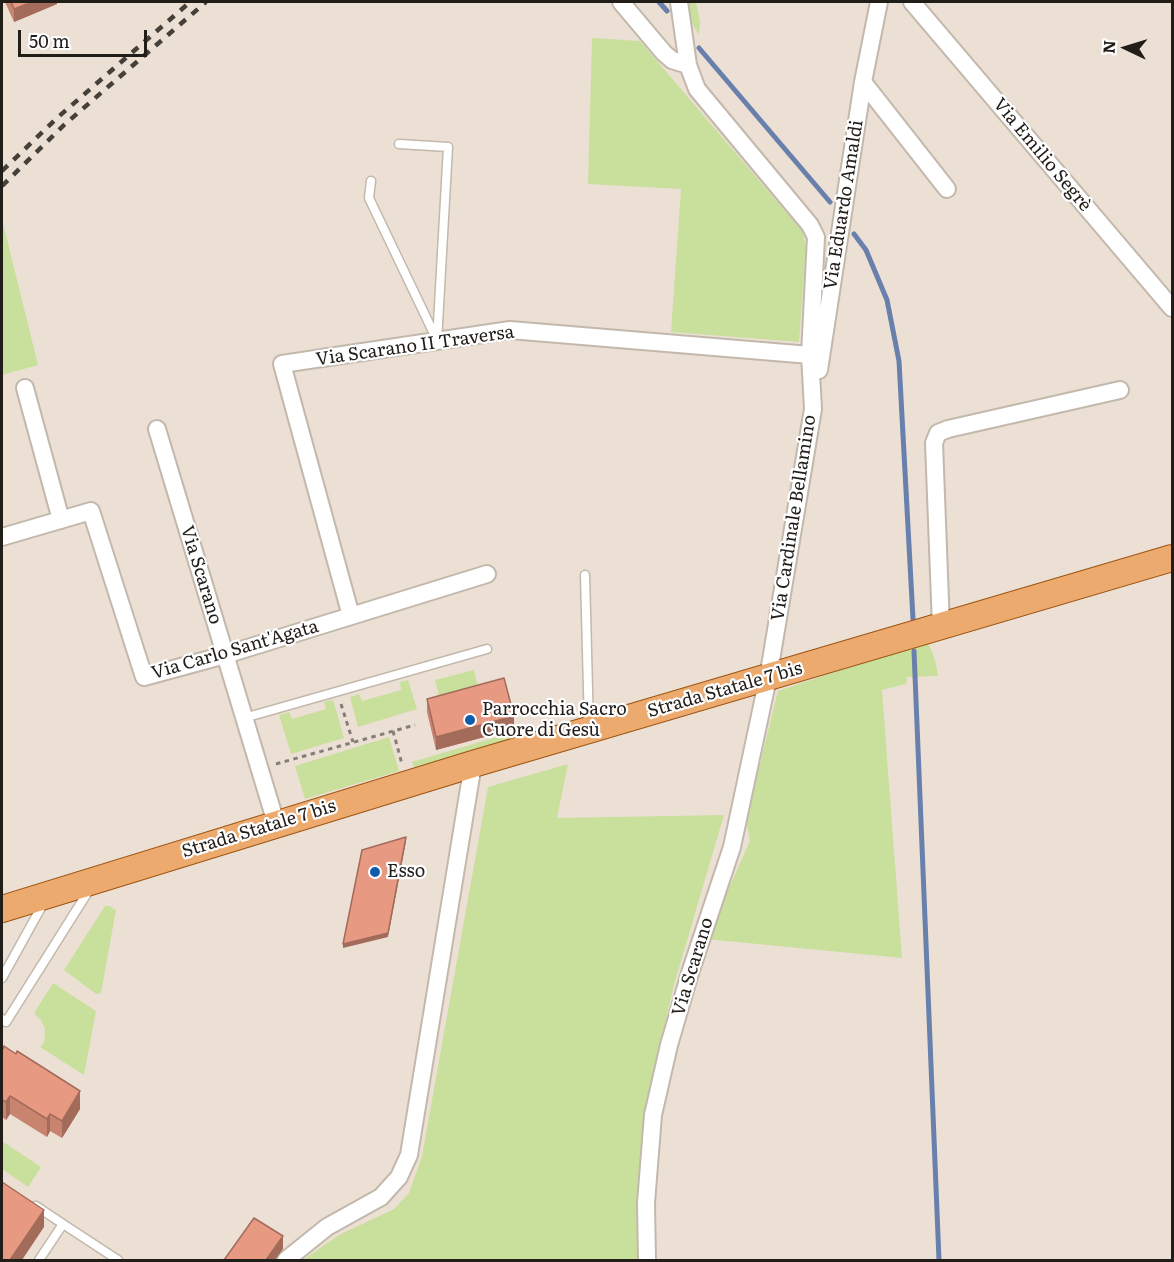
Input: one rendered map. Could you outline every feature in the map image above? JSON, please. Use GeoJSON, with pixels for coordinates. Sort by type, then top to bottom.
{"type":"FeatureCollection","features":[{"type":"Feature","properties":{"kind":"main road","name":"Strada Statale 7 bis"},"geometry":{"type":"LineString","coordinates":[[2,909],[473,764],[1173,558]]}},
{"type":"Feature","properties":{"kind":"street"},"geometry":{"type":"LineString","coordinates":[[621,2],[664,53],[672,60],[688,65]]}},
{"type":"Feature","properties":{"kind":"street","name":"Via Cardinale Bellamino"},"geometry":{"type":"LineString","coordinates":[[679,2],[688,65],[696,89],[810,225],[816,237],[810,355],[813,409],[768,678]]}},
{"type":"Feature","properties":{"kind":"street","name":"Via Eduardo Amaldi"},"geometry":{"type":"LineString","coordinates":[[813,409],[863,82],[879,2]]}},
{"type":"Feature","properties":{"kind":"street","name":"Via Emilio Segrè"},"geometry":{"type":"LineString","coordinates":[[912,2],[1173,308]]}},
{"type":"Feature","properties":{"kind":"street"},"geometry":{"type":"LineString","coordinates":[[863,82],[947,189]]}},
{"type":"Feature","properties":{"kind":"street","name":"Via Scarano II Traversa"},"geometry":{"type":"LineString","coordinates":[[351,616],[282,364],[510,330],[810,355]]}},
{"type":"Feature","properties":{"kind":"street"},"geometry":{"type":"LineString","coordinates":[[25,388],[61,520]]}},
{"type":"Feature","properties":{"kind":"street"},"geometry":{"type":"LineString","coordinates":[[941,627],[934,443],[938,433],[1120,390]]}},
{"type":"Feature","properties":{"kind":"street","name":"Via Scarano"},"geometry":{"type":"LineString","coordinates":[[157,429],[276,824]]}},
{"type":"Feature","properties":{"kind":"street","name":"Via Carlo Sant'Agata"},"geometry":{"type":"LineString","coordinates":[[2,537],[91,511],[144,677],[225,655],[487,574]]}},
{"type":"Feature","properties":{"kind":"street","name":"Via Scarano"},"geometry":{"type":"LineString","coordinates":[[648,1260],[646,1203],[653,1115],[669,1045],[690,973],[732,847],[768,678]]}},
{"type":"Feature","properties":{"kind":"street"},"geometry":{"type":"LineString","coordinates":[[286,1260],[327,1227],[381,1197],[399,1178],[409,1155],[473,764]]}},
{"type":"Feature","properties":{"kind":"lane"},"geometry":{"type":"LineString","coordinates":[[399,144],[448,147],[437,341]]}},
{"type":"Feature","properties":{"kind":"lane"},"geometry":{"type":"LineString","coordinates":[[371,181],[369,198],[437,341]]}},
{"type":"Feature","properties":{"kind":"lane"},"geometry":{"type":"LineString","coordinates":[[585,575],[589,730]]}},
{"type":"Feature","properties":{"kind":"lane"},"geometry":{"type":"LineString","coordinates":[[244,718],[487,649]]}},
{"type":"Feature","properties":{"kind":"lane"},"geometry":{"type":"LineString","coordinates":[[3,1024],[95,880]]}},
{"type":"Feature","properties":{"kind":"lane"},"geometry":{"type":"LineString","coordinates":[[2,978],[47,895]]}},
{"type":"Feature","properties":{"kind":"lane"},"geometry":{"type":"LineString","coordinates":[[28,1201],[118,1260]]}},
{"type":"Feature","properties":{"kind":"lane"},"geometry":{"type":"LineString","coordinates":[[39,1260],[63,1224]]}},
{"type":"Feature","properties":{"kind":"path"},"geometry":{"type":"LineString","coordinates":[[338,691],[353,742]]}},
{"type":"Feature","properties":{"kind":"path"},"geometry":{"type":"LineString","coordinates":[[260,768],[415,725]]}},
{"type":"Feature","properties":{"kind":"path"},"geometry":{"type":"LineString","coordinates":[[393,731],[408,784]]}},
{"type":"Feature","properties":{"kind":"green space"},"geometry":{"type":"Polygon","coordinates":[[[687,2],[696,2],[700,22],[699,35],[690,20],[687,2]]]}},
{"type":"Feature","properties":{"kind":"green space"},"geometry":{"type":"Polygon","coordinates":[[[592,38],[640,41],[803,232],[806,247],[799,342],[671,332],[681,189],[588,184],[592,38]]]}},
{"type":"Feature","properties":{"kind":"green space"},"geometry":{"type":"Polygon","coordinates":[[[2,219],[38,365],[2,375],[2,219]]]}},
{"type":"Feature","properties":{"kind":"green space"},"geometry":{"type":"Polygon","coordinates":[[[924,642],[929,645],[938,676],[907,677],[906,684],[882,690],[902,958],[706,939],[750,841],[746,820],[778,691],[924,642]]]}},
{"type":"Feature","properties":{"kind":"green space"},"geometry":{"type":"Polygon","coordinates":[[[474,670],[479,690],[440,700],[435,680],[474,670]]]}},
{"type":"Feature","properties":{"kind":"green space"},"geometry":{"type":"Polygon","coordinates":[[[408,680],[417,709],[358,727],[350,697],[359,694],[362,701],[401,690],[400,682],[408,680]]]}},
{"type":"Feature","properties":{"kind":"green space"},"geometry":{"type":"Polygon","coordinates":[[[333,700],[344,738],[291,754],[279,715],[289,712],[292,719],[326,709],[324,702],[333,700]]]}},
{"type":"Feature","properties":{"kind":"green space"},"geometry":{"type":"Polygon","coordinates":[[[517,731],[520,740],[415,771],[412,762],[517,731]]]}},
{"type":"Feature","properties":{"kind":"green space"},"geometry":{"type":"Polygon","coordinates":[[[389,737],[399,771],[305,799],[295,766],[389,737]]]}},
{"type":"Feature","properties":{"kind":"green space"},"geometry":{"type":"Polygon","coordinates":[[[568,764],[557,818],[724,815],[674,985],[660,1044],[643,1134],[638,1201],[638,1260],[303,1260],[339,1235],[394,1209],[409,1193],[422,1156],[488,787],[568,764]]]}},
{"type":"Feature","properties":{"kind":"green space"},"geometry":{"type":"Polygon","coordinates":[[[105,906],[116,910],[101,993],[96,994],[64,970],[105,906]]]}},
{"type":"Feature","properties":{"kind":"green space"},"geometry":{"type":"Polygon","coordinates":[[[53,983],[96,1011],[84,1075],[40,1047],[44,1043],[45,1029],[41,1020],[34,1013],[53,983]]]}},
{"type":"Feature","properties":{"kind":"green space"},"geometry":{"type":"Polygon","coordinates":[[[2,1141],[41,1167],[28,1187],[2,1169],[2,1141]]]}},
{"type":"Feature","properties":{"kind":"building"},"geometry":{"type":"Polygon","coordinates":[[[11,2],[32,2],[14,9],[11,2]]]}},
{"type":"Feature","properties":{"kind":"building","name":"Parrocchia Sacro Cuore di Gesù"},"geometry":{"type":"Polygon","coordinates":[[[504,678],[514,716],[436,737],[427,699],[504,678]]]}},
{"type":"Feature","properties":{"kind":"building"},"geometry":{"type":"Polygon","coordinates":[[[406,837],[388,933],[343,944],[362,850],[406,837]]]}},
{"type":"Feature","properties":{"kind":"building"},"geometry":{"type":"Polygon","coordinates":[[[4,1046],[16,1054],[17,1051],[80,1091],[62,1121],[50,1114],[47,1119],[10,1096],[6,1102],[2,1100],[2,1051],[4,1046]]]}},
{"type":"Feature","properties":{"kind":"building"},"geometry":{"type":"Polygon","coordinates":[[[2,1182],[44,1210],[10,1260],[2,1260],[2,1182]]]}},
{"type":"Feature","properties":{"kind":"building"},"geometry":{"type":"Polygon","coordinates":[[[254,1218],[283,1236],[266,1260],[224,1260],[254,1218]]]}},
{"type":"Feature","properties":{"kind":"waterway"},"geometry":{"type":"LineString","coordinates":[[659,2],[667,11]]}},
{"type":"Feature","properties":{"kind":"waterway"},"geometry":{"type":"LineString","coordinates":[[699,48],[830,202]]}},
{"type":"Feature","properties":{"kind":"waterway"},"geometry":{"type":"LineString","coordinates":[[854,234],[866,250],[887,300],[899,361],[913,619]]}},
{"type":"Feature","properties":{"kind":"waterway"},"geometry":{"type":"LineString","coordinates":[[914,651],[939,1260]]}},
{"type":"Feature","properties":{"kind":"railway"},"geometry":{"type":"LineString","coordinates":[[2,171],[57,118],[190,2]]}},
{"type":"Feature","properties":{"kind":"railway"},"geometry":{"type":"LineString","coordinates":[[2,186],[64,125],[206,2]]}},
{"type":"Feature","properties":{"kind":"place","name":"Parrocchia Sacro Cuore di Gesù"},"geometry":{"type":"Point","coordinates":[470,720]}},
{"type":"Feature","properties":{"kind":"place","name":"Esso"},"geometry":{"type":"Point","coordinates":[375,872]}}]}
